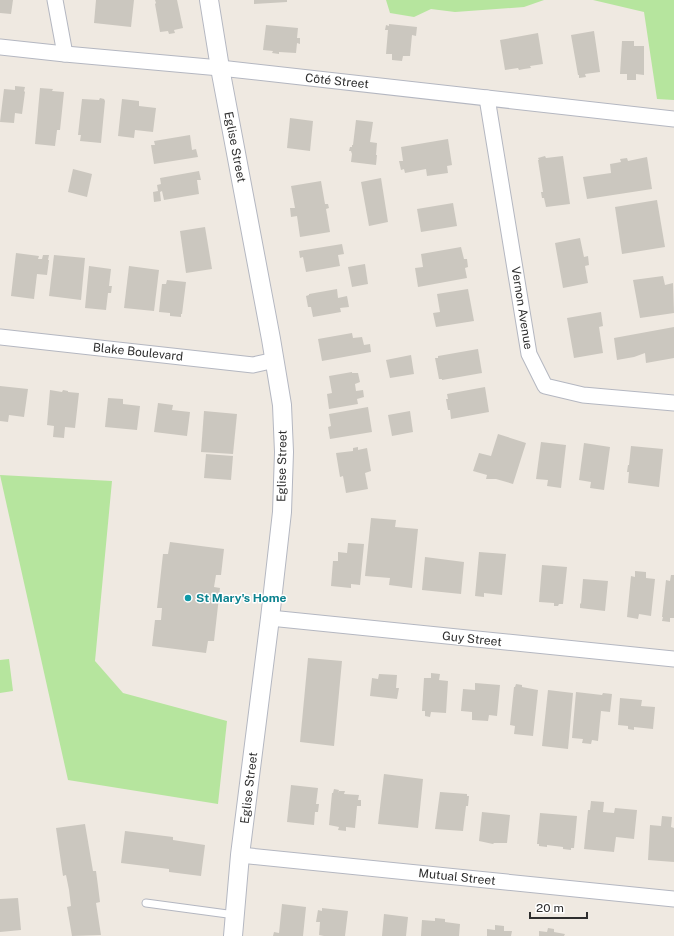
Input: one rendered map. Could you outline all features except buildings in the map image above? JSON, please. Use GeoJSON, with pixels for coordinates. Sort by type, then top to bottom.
{"type":"FeatureCollection","features":[{"type":"Feature","properties":{"kind":"street"},"geometry":{"type":"LineString","coordinates":[[55,0],[65,54]]}},
{"type":"Feature","properties":{"kind":"street","name":"Eglise Street"},"geometry":{"type":"LineString","coordinates":[[209,0],[220,68],[275,360],[282,405],[284,452],[282,512],[240,855],[233,936]]}},
{"type":"Feature","properties":{"kind":"street","name":"Côté Street"},"geometry":{"type":"LineString","coordinates":[[0,47],[220,68],[674,119]]}},
{"type":"Feature","properties":{"kind":"street","name":"Vernon Avenue"},"geometry":{"type":"LineString","coordinates":[[488,98],[529,354],[545,386],[583,396],[674,403]]}},
{"type":"Feature","properties":{"kind":"street","name":"Blake Boulevard"},"geometry":{"type":"LineString","coordinates":[[0,337],[253,365],[275,360]]}},
{"type":"Feature","properties":{"kind":"street","name":"Guy Street"},"geometry":{"type":"LineString","coordinates":[[270,618],[674,660]]}},
{"type":"Feature","properties":{"kind":"street","name":"Mutual Street"},"geometry":{"type":"LineString","coordinates":[[240,855],[674,900]]}},
{"type":"Feature","properties":{"kind":"lane"},"geometry":{"type":"LineString","coordinates":[[146,903],[235,915]]}},
{"type":"Feature","properties":{"kind":"green space"},"geometry":{"type":"Polygon","coordinates":[[[386,0],[544,0],[524,7],[455,12],[431,9],[414,17],[390,13],[386,0]]]}},
{"type":"Feature","properties":{"kind":"green space"},"geometry":{"type":"Polygon","coordinates":[[[593,0],[674,0],[674,100],[657,99],[644,12],[593,0]]]}},
{"type":"Feature","properties":{"kind":"green space"},"geometry":{"type":"Polygon","coordinates":[[[0,475],[112,481],[95,661],[123,693],[227,721],[218,804],[68,780],[0,475]]]}},
{"type":"Feature","properties":{"kind":"green space"},"geometry":{"type":"Polygon","coordinates":[[[9,659],[13,691],[0,693],[0,660],[9,659]]]}},
{"type":"Feature","properties":{"kind":"place","name":"St Mary's Home"},"geometry":{"type":"Point","coordinates":[188,598]}}]}
